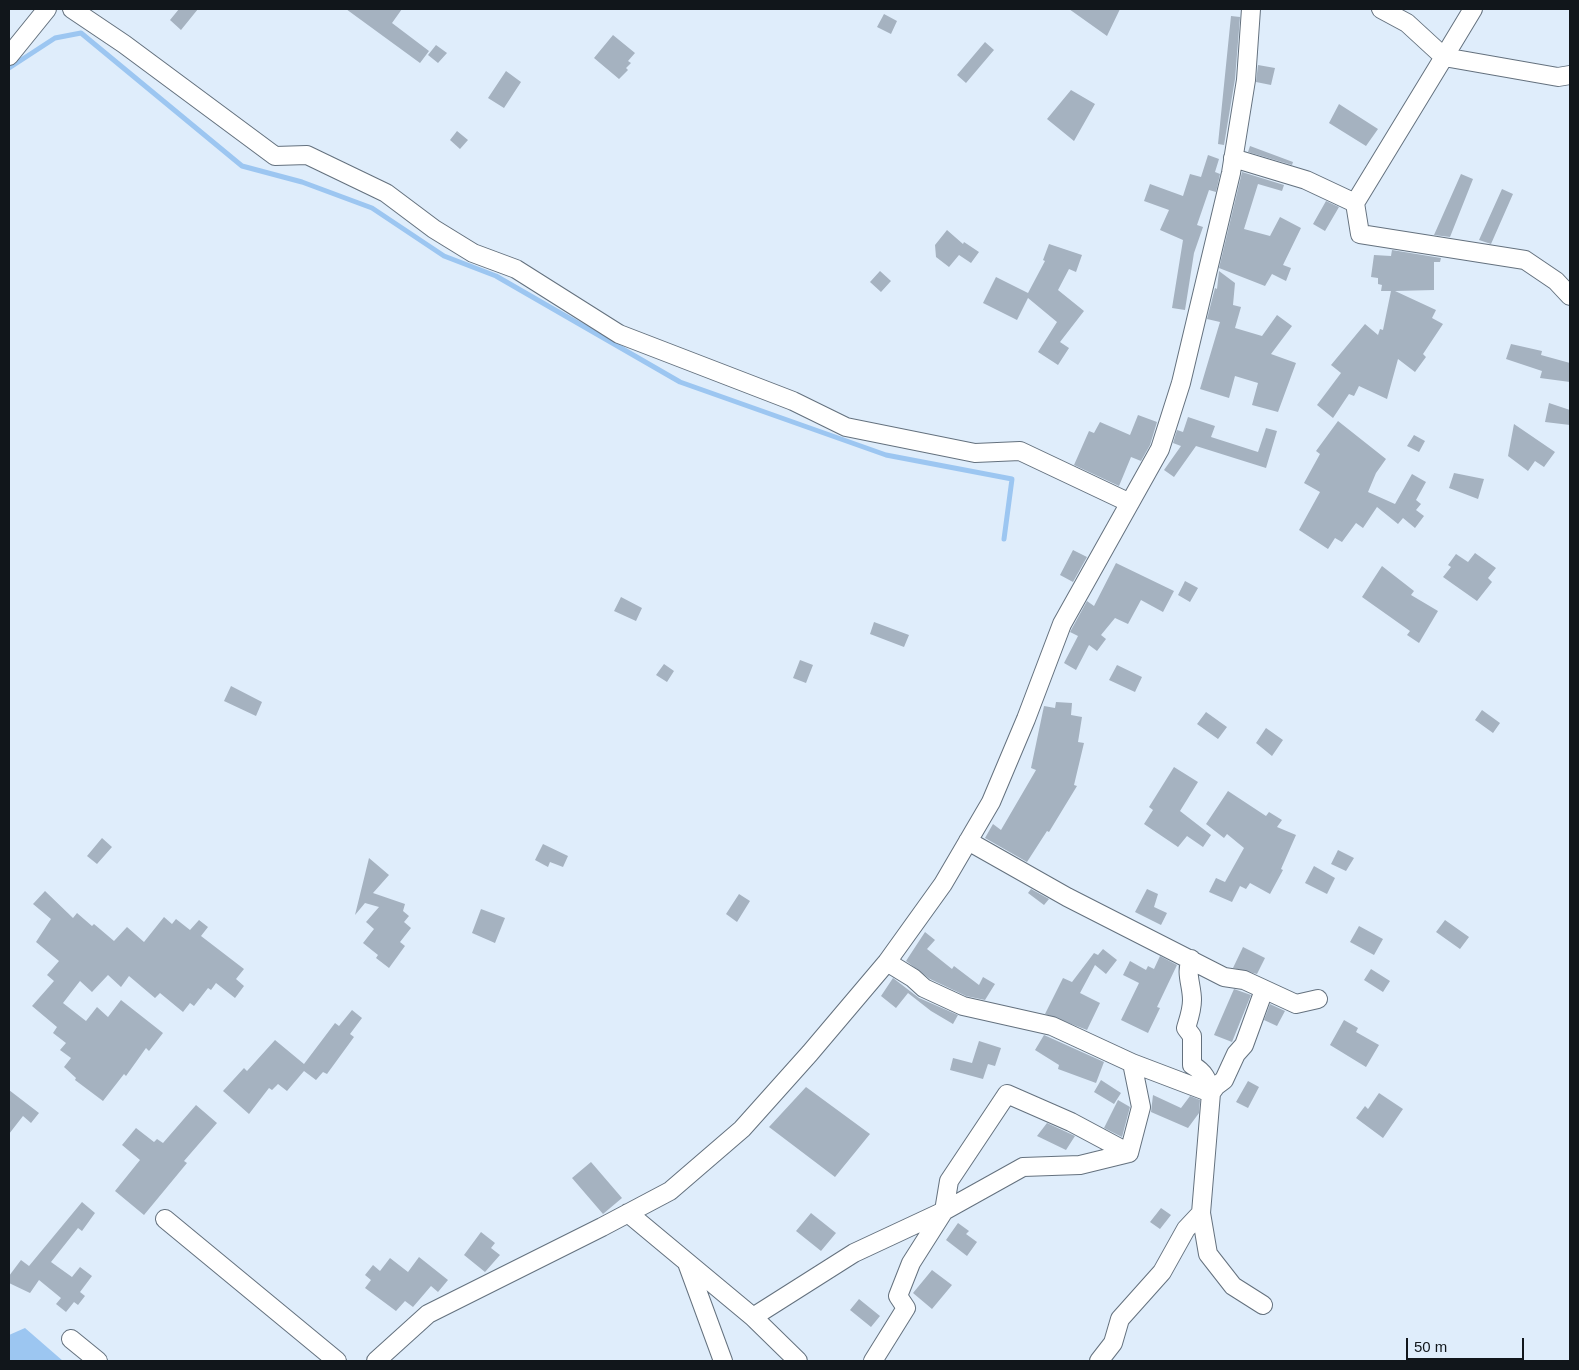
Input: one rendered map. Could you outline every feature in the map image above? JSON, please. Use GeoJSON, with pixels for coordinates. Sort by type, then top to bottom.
{"type":"FeatureCollection","features":[{"type":"Feature","properties":{"kind":"street"},"geometry":{"type":"LineString","coordinates":[[9,56],[47,9]]}},
{"type":"Feature","properties":{"kind":"street"},"geometry":{"type":"LineString","coordinates":[[72,9],[124,44],[275,156],[307,155],[386,192],[434,229],[473,253],[516,269],[619,334],[793,401],[846,426],[975,453],[1020,452],[1130,502]]}},
{"type":"Feature","properties":{"kind":"street"},"geometry":{"type":"LineString","coordinates":[[376,1361],[428,1314],[670,1191],[742,1129],[810,1053],[887,962],[942,884],[994,794],[1062,624],[1160,449],[1182,383],[1233,158],[1246,80],[1251,9]]}},
{"type":"Feature","properties":{"kind":"street"},"geometry":{"type":"LineString","coordinates":[[1381,9],[1407,23],[1444,57],[1558,77],[1570,75]]}},
{"type":"Feature","properties":{"kind":"street"},"geometry":{"type":"LineString","coordinates":[[1473,9],[1355,203],[1360,234],[1525,260],[1556,281],[1570,296]]}},
{"type":"Feature","properties":{"kind":"street"},"geometry":{"type":"LineString","coordinates":[[1233,158],[1306,180],[1355,203]]}},
{"type":"Feature","properties":{"kind":"street"},"geometry":{"type":"LineString","coordinates":[[968,840],[1083,905],[1224,978],[1244,980],[1296,1004],[1318,999]]}},
{"type":"Feature","properties":{"kind":"street"},"geometry":{"type":"LineString","coordinates":[[1191,960],[1187,968],[1192,998],[1191,1012],[1186,1028],[1192,1036],[1192,1065],[1202,1070],[1208,1081],[1211,1093],[1201,1213],[1208,1254],[1233,1286],[1263,1304]]}},
{"type":"Feature","properties":{"kind":"street"},"geometry":{"type":"LineString","coordinates":[[887,962],[913,978],[924,988],[963,1006],[1052,1026],[1132,1063],[1211,1093]]}},
{"type":"Feature","properties":{"kind":"street"},"geometry":{"type":"LineString","coordinates":[[1211,1093],[1224,1080],[1236,1054],[1244,1045],[1264,990]]}},
{"type":"Feature","properties":{"kind":"street"},"geometry":{"type":"LineString","coordinates":[[1130,1153],[1140,1107],[1132,1063]]}},
{"type":"Feature","properties":{"kind":"street"},"geometry":{"type":"LineString","coordinates":[[873,1361],[906,1308],[898,1296],[911,1263],[944,1211],[950,1182],[1007,1094],[1071,1122],[1130,1153]]}},
{"type":"Feature","properties":{"kind":"street"},"geometry":{"type":"LineString","coordinates":[[753,1317],[854,1253],[944,1211],[1023,1167],[1080,1165],[1130,1153]]}},
{"type":"Feature","properties":{"kind":"street"},"geometry":{"type":"LineString","coordinates":[[628,1213],[753,1317],[798,1361]]}},
{"type":"Feature","properties":{"kind":"street"},"geometry":{"type":"LineString","coordinates":[[1099,1361],[1113,1343],[1120,1319],[1162,1272],[1186,1229],[1201,1213]]}},
{"type":"Feature","properties":{"kind":"street"},"geometry":{"type":"LineString","coordinates":[[164,1219],[337,1361]]}},
{"type":"Feature","properties":{"kind":"street"},"geometry":{"type":"LineString","coordinates":[[687,1262],[723,1361]]}},
{"type":"Feature","properties":{"kind":"street"},"geometry":{"type":"LineString","coordinates":[[71,1339],[98,1361]]}},
{"type":"Feature","properties":{"kind":"water"},"geometry":{"type":"Polygon","coordinates":[[[25,1328],[63,1361],[9,1361],[9,1335],[25,1328]]]}},
{"type":"Feature","properties":{"kind":"building"},"geometry":{"type":"Polygon","coordinates":[[[179,9],[198,9],[181,30],[170,20],[179,9]]]}},
{"type":"Feature","properties":{"kind":"building"},"geometry":{"type":"Polygon","coordinates":[[[346,9],[402,9],[392,23],[429,51],[420,63],[346,9]]]}},
{"type":"Feature","properties":{"kind":"building"},"geometry":{"type":"Polygon","coordinates":[[[1069,9],[1120,9],[1107,36],[1069,9]]]}},
{"type":"Feature","properties":{"kind":"building"},"geometry":{"type":"Polygon","coordinates":[[[884,14],[897,21],[891,34],[877,27],[884,14]]]}},
{"type":"Feature","properties":{"kind":"building"},"geometry":{"type":"Polygon","coordinates":[[[1231,16],[1240,17],[1235,79],[1224,145],[1218,144],[1231,16]]]}},
{"type":"Feature","properties":{"kind":"building"},"geometry":{"type":"Polygon","coordinates":[[[613,35],[635,53],[628,61],[631,63],[626,68],[628,70],[619,79],[594,58],[613,35]]]}},
{"type":"Feature","properties":{"kind":"building"},"geometry":{"type":"Polygon","coordinates":[[[985,42],[994,50],[966,83],[957,75],[985,42]]]}},
{"type":"Feature","properties":{"kind":"building"},"geometry":{"type":"Polygon","coordinates":[[[436,45],[447,53],[438,63],[428,55],[436,45]]]}},
{"type":"Feature","properties":{"kind":"building"},"geometry":{"type":"Polygon","coordinates":[[[1258,65],[1275,68],[1271,85],[1256,82],[1258,65]]]}},
{"type":"Feature","properties":{"kind":"building"},"geometry":{"type":"Polygon","coordinates":[[[506,71],[521,82],[504,108],[488,98],[506,71]]]}},
{"type":"Feature","properties":{"kind":"building"},"geometry":{"type":"Polygon","coordinates":[[[1071,90],[1095,104],[1074,141],[1047,119],[1071,90]]]}},
{"type":"Feature","properties":{"kind":"building"},"geometry":{"type":"Polygon","coordinates":[[[1339,104],[1378,129],[1366,146],[1329,123],[1339,104]]]}},
{"type":"Feature","properties":{"kind":"building"},"geometry":{"type":"Polygon","coordinates":[[[457,131],[468,140],[460,149],[450,140],[457,131]]]}},
{"type":"Feature","properties":{"kind":"building"},"geometry":{"type":"Polygon","coordinates":[[[1250,146],[1293,162],[1292,165],[1248,152],[1250,146]]]}},
{"type":"Feature","properties":{"kind":"building"},"geometry":{"type":"Polygon","coordinates":[[[1208,155],[1219,159],[1215,172],[1220,174],[1216,192],[1209,190],[1197,225],[1203,227],[1194,253],[1185,310],[1172,308],[1183,240],[1160,230],[1169,210],[1144,201],[1150,184],[1183,196],[1190,174],[1201,177],[1208,155]]]}},
{"type":"Feature","properties":{"kind":"building"},"geometry":{"type":"Polygon","coordinates":[[[1242,172],[1284,185],[1282,191],[1258,184],[1244,229],[1270,236],[1280,217],[1301,228],[1283,265],[1291,268],[1286,281],[1272,274],[1265,286],[1219,268],[1242,172]]]}},
{"type":"Feature","properties":{"kind":"building"},"geometry":{"type":"Polygon","coordinates":[[[1461,174],[1473,179],[1450,237],[1434,235],[1461,174]]]}},
{"type":"Feature","properties":{"kind":"building"},"geometry":{"type":"Polygon","coordinates":[[[1502,189],[1513,194],[1491,244],[1479,240],[1502,189]]]}},
{"type":"Feature","properties":{"kind":"building"},"geometry":{"type":"Polygon","coordinates":[[[1326,201],[1339,207],[1325,231],[1313,224],[1326,201]]]}},
{"type":"Feature","properties":{"kind":"building"},"geometry":{"type":"Polygon","coordinates":[[[947,230],[963,244],[964,242],[979,252],[971,263],[959,255],[949,267],[936,257],[935,245],[947,230]]]}},
{"type":"Feature","properties":{"kind":"building"},"geometry":{"type":"Polygon","coordinates":[[[1049,244],[1082,255],[1076,272],[1069,269],[1058,290],[1084,311],[1060,342],[1069,348],[1058,365],[1038,352],[1057,322],[1028,298],[1017,320],[983,303],[996,277],[1028,293],[1045,261],[1043,260],[1049,244]]]}},
{"type":"Feature","properties":{"kind":"building"},"geometry":{"type":"Polygon","coordinates":[[[1392,250],[1441,258],[1440,262],[1434,262],[1434,290],[1395,291],[1436,310],[1432,318],[1443,324],[1423,354],[1426,357],[1415,372],[1398,359],[1387,399],[1359,386],[1354,396],[1349,394],[1333,418],[1317,405],[1341,373],[1331,365],[1365,324],[1378,335],[1380,329],[1383,330],[1391,291],[1381,291],[1382,285],[1378,284],[1378,278],[1371,277],[1374,255],[1391,256],[1392,250]]]}},
{"type":"Feature","properties":{"kind":"building"},"geometry":{"type":"Polygon","coordinates":[[[880,271],[891,281],[881,292],[870,282],[880,271]]]}},
{"type":"Feature","properties":{"kind":"building"},"geometry":{"type":"Polygon","coordinates":[[[1219,271],[1235,283],[1233,305],[1241,307],[1235,328],[1262,336],[1277,315],[1292,326],[1271,354],[1296,363],[1278,412],[1252,405],[1258,383],[1235,376],[1229,398],[1200,389],[1220,322],[1207,319],[1215,288],[1217,289],[1219,271]]]}},
{"type":"Feature","properties":{"kind":"building"},"geometry":{"type":"Polygon","coordinates":[[[1511,344],[1542,351],[1541,355],[1570,363],[1570,382],[1540,378],[1542,371],[1506,359],[1511,344]]]}},
{"type":"Feature","properties":{"kind":"building"},"geometry":{"type":"Polygon","coordinates":[[[1549,403],[1570,410],[1570,425],[1545,422],[1549,403]]]}},
{"type":"Feature","properties":{"kind":"building"},"geometry":{"type":"Polygon","coordinates":[[[1138,415],[1157,422],[1150,445],[1141,461],[1131,457],[1119,486],[1074,465],[1089,431],[1094,433],[1100,422],[1130,435],[1138,415]]]}},
{"type":"Feature","properties":{"kind":"building"},"geometry":{"type":"Polygon","coordinates":[[[1188,417],[1215,426],[1211,437],[1258,452],[1266,428],[1277,431],[1266,468],[1196,446],[1174,477],[1164,470],[1181,446],[1173,443],[1177,430],[1183,432],[1188,417]]]}},
{"type":"Feature","properties":{"kind":"building"},"geometry":{"type":"Polygon","coordinates":[[[1338,421],[1386,459],[1376,473],[1368,492],[1395,504],[1412,474],[1426,482],[1416,500],[1421,504],[1416,510],[1424,516],[1415,528],[1403,518],[1398,524],[1377,507],[1363,528],[1356,523],[1342,542],[1335,538],[1328,549],[1299,530],[1320,492],[1304,483],[1320,454],[1316,451],[1338,421]]]}},
{"type":"Feature","properties":{"kind":"building"},"geometry":{"type":"Polygon","coordinates":[[[1514,424],[1555,452],[1544,467],[1535,461],[1528,471],[1508,456],[1514,424]]]}},
{"type":"Feature","properties":{"kind":"building"},"geometry":{"type":"Polygon","coordinates":[[[1414,435],[1425,441],[1419,452],[1407,446],[1414,435]]]}},
{"type":"Feature","properties":{"kind":"building"},"geometry":{"type":"Polygon","coordinates":[[[1454,473],[1484,479],[1478,499],[1449,488],[1454,473]]]}},
{"type":"Feature","properties":{"kind":"building"},"geometry":{"type":"Polygon","coordinates":[[[1073,550],[1087,557],[1073,582],[1060,575],[1073,550]]]}},
{"type":"Feature","properties":{"kind":"building"},"geometry":{"type":"Polygon","coordinates":[[[1475,553],[1496,568],[1488,578],[1492,582],[1477,601],[1443,577],[1451,567],[1448,565],[1456,554],[1468,562],[1475,553]]]}},
{"type":"Feature","properties":{"kind":"building"},"geometry":{"type":"Polygon","coordinates":[[[1116,563],[1174,591],[1163,612],[1141,600],[1128,624],[1115,618],[1101,635],[1106,639],[1097,651],[1089,645],[1076,670],[1064,663],[1078,636],[1070,632],[1087,601],[1094,606],[1116,563]]]}},
{"type":"Feature","properties":{"kind":"building"},"geometry":{"type":"Polygon","coordinates":[[[1382,566],[1414,591],[1411,595],[1438,611],[1419,643],[1407,635],[1410,631],[1362,597],[1382,566]]]}},
{"type":"Feature","properties":{"kind":"building"},"geometry":{"type":"Polygon","coordinates":[[[1185,581],[1198,588],[1190,602],[1178,595],[1185,581]]]}},
{"type":"Feature","properties":{"kind":"building"},"geometry":{"type":"Polygon","coordinates":[[[621,597],[642,608],[636,621],[614,611],[621,597]]]}},
{"type":"Feature","properties":{"kind":"building"},"geometry":{"type":"Polygon","coordinates":[[[874,622],[909,635],[904,647],[870,634],[874,622]]]}},
{"type":"Feature","properties":{"kind":"building"},"geometry":{"type":"Polygon","coordinates":[[[800,660],[813,665],[806,683],[793,678],[800,660]]]}},
{"type":"Feature","properties":{"kind":"building"},"geometry":{"type":"Polygon","coordinates":[[[664,664],[674,671],[667,682],[656,675],[664,664]]]}},
{"type":"Feature","properties":{"kind":"building"},"geometry":{"type":"Polygon","coordinates":[[[1117,665],[1142,677],[1135,692],[1109,680],[1117,665]]]}},
{"type":"Feature","properties":{"kind":"building"},"geometry":{"type":"Polygon","coordinates":[[[231,686],[262,702],[256,716],[224,701],[231,686]]]}},
{"type":"Feature","properties":{"kind":"building"},"geometry":{"type":"Polygon","coordinates":[[[1056,702],[1072,703],[1071,715],[1082,717],[1078,742],[1084,743],[1074,785],[1077,786],[1049,832],[1047,831],[1027,862],[985,838],[993,824],[1001,830],[1036,770],[1031,768],[1044,706],[1055,708],[1056,702]]]}},
{"type":"Feature","properties":{"kind":"building"},"geometry":{"type":"Polygon","coordinates":[[[1482,710],[1500,723],[1493,733],[1475,720],[1482,710]]]}},
{"type":"Feature","properties":{"kind":"building"},"geometry":{"type":"Polygon","coordinates":[[[1206,712],[1227,727],[1218,739],[1197,724],[1206,712]]]}},
{"type":"Feature","properties":{"kind":"building"},"geometry":{"type":"Polygon","coordinates":[[[1266,728],[1283,740],[1272,756],[1256,743],[1266,728]]]}},
{"type":"Feature","properties":{"kind":"building"},"geometry":{"type":"Polygon","coordinates":[[[1174,767],[1198,782],[1180,811],[1211,835],[1203,847],[1187,836],[1178,847],[1144,824],[1153,810],[1149,807],[1174,767]]]}},
{"type":"Feature","properties":{"kind":"building"},"geometry":{"type":"Polygon","coordinates":[[[1228,791],[1266,816],[1269,812],[1282,820],[1277,827],[1296,835],[1281,869],[1283,870],[1270,894],[1250,883],[1246,889],[1240,886],[1232,902],[1209,892],[1216,878],[1225,882],[1244,848],[1227,834],[1224,838],[1206,824],[1228,791]]]}},
{"type":"Feature","properties":{"kind":"building"},"geometry":{"type":"Polygon","coordinates":[[[102,838],[112,847],[97,864],[87,856],[102,838]]]}},
{"type":"Feature","properties":{"kind":"building"},"geometry":{"type":"Polygon","coordinates":[[[543,844],[568,856],[563,867],[550,862],[548,867],[535,860],[543,844]]]}},
{"type":"Feature","properties":{"kind":"building"},"geometry":{"type":"Polygon","coordinates":[[[1338,850],[1354,858],[1346,871],[1331,864],[1338,850]]]}},
{"type":"Feature","properties":{"kind":"building"},"geometry":{"type":"Polygon","coordinates":[[[369,858],[389,875],[373,893],[405,904],[403,911],[409,916],[404,922],[411,928],[400,942],[405,946],[389,968],[376,958],[378,955],[363,943],[374,929],[366,922],[379,907],[365,903],[355,915],[369,858]]]}},
{"type":"Feature","properties":{"kind":"building"},"geometry":{"type":"Polygon","coordinates":[[[1314,866],[1335,878],[1327,894],[1305,883],[1314,866]]]}},
{"type":"Feature","properties":{"kind":"building"},"geometry":{"type":"Polygon","coordinates":[[[1031,889],[1049,899],[1044,905],[1028,893],[1031,889]]]}},
{"type":"Feature","properties":{"kind":"building"},"geometry":{"type":"Polygon","coordinates":[[[1147,889],[1158,894],[1154,907],[1167,913],[1161,925],[1135,912],[1147,889]]]}},
{"type":"Feature","properties":{"kind":"building"},"geometry":{"type":"Polygon","coordinates":[[[45,891],[73,918],[77,913],[114,941],[127,927],[144,942],[164,917],[172,924],[176,919],[190,930],[199,920],[208,927],[201,936],[244,969],[236,979],[244,986],[235,998],[216,983],[211,990],[208,988],[194,1006],[190,1003],[183,1012],[160,993],[155,998],[129,976],[121,987],[108,975],[92,992],[80,981],[63,1003],[86,1021],[97,1007],[108,1017],[121,1000],[163,1033],[149,1051],[146,1048],[126,1076],[124,1074],[103,1101],[75,1080],[76,1078],[64,1067],[71,1058],[60,1050],[66,1043],[53,1033],[57,1027],[32,1006],[54,981],[47,975],[59,961],[36,942],[51,919],[33,904],[45,891]]]}},
{"type":"Feature","properties":{"kind":"building"},"geometry":{"type":"Polygon","coordinates":[[[739,894],[750,901],[737,922],[726,914],[739,894]]]}},
{"type":"Feature","properties":{"kind":"building"},"geometry":{"type":"Polygon","coordinates":[[[481,909],[505,918],[495,943],[472,933],[481,909]]]}},
{"type":"Feature","properties":{"kind":"building"},"geometry":{"type":"Polygon","coordinates":[[[1445,920],[1469,937],[1460,949],[1436,932],[1445,920]]]}},
{"type":"Feature","properties":{"kind":"building"},"geometry":{"type":"Polygon","coordinates":[[[1359,926],[1383,939],[1374,955],[1350,942],[1359,926]]]}},
{"type":"Feature","properties":{"kind":"building"},"geometry":{"type":"Polygon","coordinates":[[[925,932],[935,940],[927,949],[952,969],[954,966],[979,985],[983,977],[995,984],[985,1000],[966,996],[930,979],[906,961],[925,932]]]}},
{"type":"Feature","properties":{"kind":"building"},"geometry":{"type":"Polygon","coordinates":[[[1243,947],[1265,958],[1257,974],[1233,968],[1243,947]]]}},
{"type":"Feature","properties":{"kind":"building"},"geometry":{"type":"Polygon","coordinates":[[[1103,949],[1117,960],[1106,974],[1095,965],[1080,993],[1100,1003],[1087,1030],[1045,1014],[1063,978],[1072,982],[1094,953],[1098,955],[1103,949]]]}},
{"type":"Feature","properties":{"kind":"building"},"geometry":{"type":"Polygon","coordinates":[[[1160,956],[1177,965],[1157,1007],[1160,1008],[1148,1033],[1121,1020],[1139,983],[1123,975],[1130,961],[1146,970],[1148,966],[1154,969],[1160,956]]]}},
{"type":"Feature","properties":{"kind":"building"},"geometry":{"type":"Polygon","coordinates":[[[1371,969],[1390,981],[1383,992],[1364,980],[1371,969]]]}},
{"type":"Feature","properties":{"kind":"building"},"geometry":{"type":"Polygon","coordinates":[[[893,978],[919,998],[958,1015],[953,1024],[931,1011],[908,993],[896,1008],[881,996],[893,978]]]}},
{"type":"Feature","properties":{"kind":"building"},"geometry":{"type":"Polygon","coordinates":[[[1234,989],[1251,995],[1232,1042],[1214,1035],[1234,989]]]}},
{"type":"Feature","properties":{"kind":"building"},"geometry":{"type":"Polygon","coordinates":[[[1270,1004],[1285,1011],[1277,1026],[1264,1020],[1270,1004]]]}},
{"type":"Feature","properties":{"kind":"building"},"geometry":{"type":"Polygon","coordinates":[[[352,1010],[362,1018],[350,1034],[354,1037],[327,1074],[323,1072],[316,1080],[304,1071],[287,1091],[278,1084],[272,1090],[269,1088],[249,1114],[223,1091],[244,1068],[247,1071],[275,1040],[304,1064],[335,1023],[339,1026],[352,1010]]]}},
{"type":"Feature","properties":{"kind":"building"},"geometry":{"type":"Polygon","coordinates":[[[1344,1020],[1358,1028],[1356,1032],[1379,1045],[1366,1067],[1330,1045],[1344,1020]]]}},
{"type":"Feature","properties":{"kind":"building"},"geometry":{"type":"Polygon","coordinates":[[[1044,1035],[1104,1062],[1096,1083],[1058,1069],[1059,1065],[1035,1050],[1044,1035]]]}},
{"type":"Feature","properties":{"kind":"building"},"geometry":{"type":"Polygon","coordinates":[[[979,1041],[1001,1048],[995,1066],[988,1064],[983,1079],[950,1070],[953,1058],[972,1063],[979,1041]]]}},
{"type":"Feature","properties":{"kind":"building"},"geometry":{"type":"Polygon","coordinates":[[[1101,1080],[1121,1093],[1114,1104],[1094,1092],[1101,1080]]]}},
{"type":"Feature","properties":{"kind":"building"},"geometry":{"type":"Polygon","coordinates":[[[1248,1081],[1259,1087],[1248,1108],[1236,1102],[1248,1081]]]}},
{"type":"Feature","properties":{"kind":"building"},"geometry":{"type":"Polygon","coordinates":[[[806,1087],[870,1134],[835,1177],[769,1127],[806,1087]]]}},
{"type":"Feature","properties":{"kind":"building"},"geometry":{"type":"Polygon","coordinates":[[[9,1090],[39,1113],[31,1123],[23,1116],[9,1134],[9,1090]]]}},
{"type":"Feature","properties":{"kind":"building"},"geometry":{"type":"Polygon","coordinates":[[[1379,1093],[1403,1109],[1383,1138],[1356,1118],[1365,1106],[1368,1109],[1379,1093]]]}},
{"type":"Feature","properties":{"kind":"building"},"geometry":{"type":"Polygon","coordinates":[[[1153,1095],[1181,1108],[1190,1096],[1200,1100],[1199,1113],[1188,1128],[1151,1112],[1153,1095]]]}},
{"type":"Feature","properties":{"kind":"building"},"geometry":{"type":"Polygon","coordinates":[[[1118,1100],[1130,1107],[1122,1137],[1104,1128],[1118,1100]]]}},
{"type":"Feature","properties":{"kind":"building"},"geometry":{"type":"Polygon","coordinates":[[[196,1105],[217,1123],[184,1161],[187,1163],[144,1215],[115,1191],[140,1160],[122,1145],[136,1128],[154,1142],[157,1139],[163,1143],[196,1105]]]}},
{"type":"Feature","properties":{"kind":"building"},"geometry":{"type":"Polygon","coordinates":[[[1047,1123],[1075,1136],[1066,1150],[1037,1136],[1047,1123]]]}},
{"type":"Feature","properties":{"kind":"building"},"geometry":{"type":"Polygon","coordinates":[[[591,1162],[622,1198],[603,1214],[572,1178],[591,1162]]]}},
{"type":"Feature","properties":{"kind":"building"},"geometry":{"type":"Polygon","coordinates":[[[82,1202],[95,1213],[82,1231],[78,1228],[51,1262],[72,1277],[80,1267],[92,1276],[80,1292],[85,1296],[78,1305],[74,1302],[66,1312],[56,1304],[61,1298],[39,1280],[30,1293],[9,1283],[9,1276],[21,1260],[29,1266],[82,1202]]]}},
{"type":"Feature","properties":{"kind":"building"},"geometry":{"type":"Polygon","coordinates":[[[1161,1208],[1171,1215],[1160,1229],[1150,1222],[1161,1208]]]}},
{"type":"Feature","properties":{"kind":"building"},"geometry":{"type":"Polygon","coordinates":[[[811,1213],[836,1233],[821,1251],[796,1231],[811,1213]]]}},
{"type":"Feature","properties":{"kind":"building"},"geometry":{"type":"Polygon","coordinates":[[[958,1223],[969,1231],[966,1234],[977,1242],[967,1256],[946,1240],[958,1223]]]}},
{"type":"Feature","properties":{"kind":"building"},"geometry":{"type":"Polygon","coordinates":[[[481,1232],[495,1243],[491,1248],[500,1255],[485,1272],[464,1255],[481,1232]]]}},
{"type":"Feature","properties":{"kind":"building"},"geometry":{"type":"Polygon","coordinates":[[[419,1257],[448,1280],[438,1292],[431,1286],[413,1307],[405,1301],[396,1311],[365,1288],[371,1280],[365,1275],[373,1265],[380,1271],[390,1258],[408,1272],[419,1257]]]}},
{"type":"Feature","properties":{"kind":"building"},"geometry":{"type":"Polygon","coordinates":[[[932,1270],[952,1285],[932,1309],[913,1293],[932,1270]]]}},
{"type":"Feature","properties":{"kind":"building"},"geometry":{"type":"Polygon","coordinates":[[[859,1299],[880,1316],[871,1327],[850,1310],[859,1299]]]}},
{"type":"Feature","properties":{"kind":"waterway"},"geometry":{"type":"LineString","coordinates":[[9,68],[55,38],[81,33],[242,166],[302,182],[372,208],[444,256],[496,276],[680,382],[886,455],[1012,479],[1004,539]]}}]}
